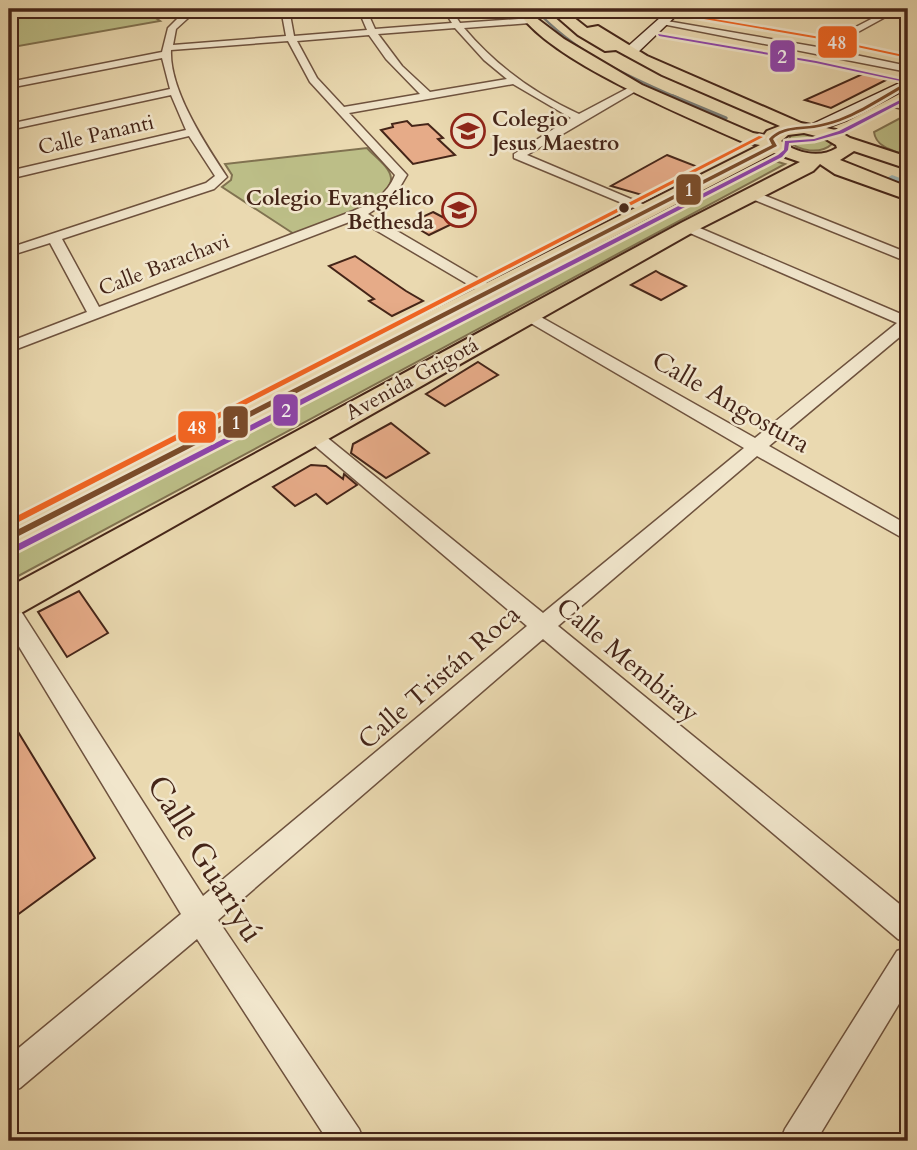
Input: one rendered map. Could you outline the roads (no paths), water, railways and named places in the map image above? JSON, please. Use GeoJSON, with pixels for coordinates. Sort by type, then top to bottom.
{"type":"FeatureCollection","features":[{"type":"Feature","properties":{"kind":"main road"},"geometry":{"type":"LineString","coordinates":[[546,9],[576,34],[607,54],[740,120],[769,142],[791,154],[908,178]]}},
{"type":"Feature","properties":{"kind":"main road"},"geometry":{"type":"LineString","coordinates":[[555,9],[583,32],[649,70],[729,106],[774,122],[830,134],[845,144],[908,170]]}},
{"type":"Feature","properties":{"kind":"main road"},"geometry":{"type":"LineString","coordinates":[[568,9],[630,52],[706,90],[800,127],[842,117],[908,83]]}},
{"type":"Feature","properties":{"kind":"main road"},"geometry":{"type":"LineString","coordinates":[[630,52],[677,9]]}},
{"type":"Feature","properties":{"kind":"main road"},"geometry":{"type":"LineString","coordinates":[[527,14],[582,58],[636,88],[749,138],[769,142]]}},
{"type":"Feature","properties":{"kind":"main road"},"geometry":{"type":"LineString","coordinates":[[845,144],[903,103]]}},
{"type":"Feature","properties":{"kind":"main road","name":"Avenida Grigotá"},"geometry":{"type":"LineString","coordinates":[[9,538],[651,211],[769,142],[775,133],[800,127]]}},
{"type":"Feature","properties":{"kind":"main road"},"geometry":{"type":"LineString","coordinates":[[845,144],[908,163]]}},
{"type":"Feature","properties":{"kind":"main road","name":"Avenida Grigotá"},"geometry":{"type":"LineString","coordinates":[[9,603],[688,227],[806,167],[841,155],[845,144]]}},
{"type":"Feature","properties":{"kind":"main road"},"geometry":{"type":"LineString","coordinates":[[823,160],[840,170],[908,194]]}},
{"type":"Feature","properties":{"kind":"street"},"geometry":{"type":"LineString","coordinates":[[152,10],[193,9]]}},
{"type":"Feature","properties":{"kind":"street"},"geometry":{"type":"LineString","coordinates":[[9,252],[217,181],[221,173],[192,132],[175,91],[167,51],[172,28],[193,9]]}},
{"type":"Feature","properties":{"kind":"street","name":"Calle Barachavi"},"geometry":{"type":"LineString","coordinates":[[9,347],[358,215],[384,202],[396,189],[401,175],[392,162],[326,98],[310,75],[289,38],[285,9]]}},
{"type":"Feature","properties":{"kind":"street"},"geometry":{"type":"LineString","coordinates":[[362,9],[372,32],[404,74],[429,97]]}},
{"type":"Feature","properties":{"kind":"street"},"geometry":{"type":"LineString","coordinates":[[447,9],[456,26],[514,81],[559,110],[579,118]]}},
{"type":"Feature","properties":{"kind":"street"},"geometry":{"type":"LineString","coordinates":[[855,9],[892,11]]}},
{"type":"Feature","properties":{"kind":"street"},"geometry":{"type":"LineString","coordinates":[[152,10],[172,28]]}},
{"type":"Feature","properties":{"kind":"street"},"geometry":{"type":"LineString","coordinates":[[818,50],[892,11]]}},
{"type":"Feature","properties":{"kind":"street"},"geometry":{"type":"LineString","coordinates":[[9,85],[167,51],[289,38],[456,26],[527,14]]}},
{"type":"Feature","properties":{"kind":"street"},"geometry":{"type":"LineString","coordinates":[[661,23],[818,50],[908,69]]}},
{"type":"Feature","properties":{"kind":"street"},"geometry":{"type":"LineString","coordinates":[[717,52],[735,36]]}},
{"type":"Feature","properties":{"kind":"street"},"geometry":{"type":"LineString","coordinates":[[341,111],[514,81]]}},
{"type":"Feature","properties":{"kind":"street"},"geometry":{"type":"LineString","coordinates":[[636,88],[579,118],[518,156],[651,211]]}},
{"type":"Feature","properties":{"kind":"street"},"geometry":{"type":"LineString","coordinates":[[9,127],[175,91]]}},
{"type":"Feature","properties":{"kind":"street","name":"Calle Pananti"},"geometry":{"type":"LineString","coordinates":[[9,175],[192,132]]}},
{"type":"Feature","properties":{"kind":"street"},"geometry":{"type":"LineString","coordinates":[[751,194],[908,258]]}},
{"type":"Feature","properties":{"kind":"street"},"geometry":{"type":"LineString","coordinates":[[358,215],[491,292]]}},
{"type":"Feature","properties":{"kind":"street"},"geometry":{"type":"LineString","coordinates":[[688,227],[908,322]]}},
{"type":"Feature","properties":{"kind":"street"},"geometry":{"type":"LineString","coordinates":[[54,237],[95,313]]}},
{"type":"Feature","properties":{"kind":"street","name":"Calle Angostura"},"geometry":{"type":"LineString","coordinates":[[527,315],[908,534]]}},
{"type":"Feature","properties":{"kind":"street","name":"Calle Tristán Roca"},"geometry":{"type":"LineString","coordinates":[[9,1077],[200,919],[756,446],[908,322]]}},
{"type":"Feature","properties":{"kind":"street","name":"Calle Membiray"},"geometry":{"type":"LineString","coordinates":[[313,435],[908,929]]}},
{"type":"Feature","properties":{"kind":"street","name":"Calle Guariyú"},"geometry":{"type":"LineString","coordinates":[[9,611],[200,919],[347,1141]]}},
{"type":"Feature","properties":{"kind":"street"},"geometry":{"type":"LineString","coordinates":[[797,1141],[908,962]]}},
{"type":"Feature","properties":{"kind":"waterway"},"geometry":{"type":"LineString","coordinates":[[535,9],[583,50],[678,98]]}},
{"type":"Feature","properties":{"kind":"waterway"},"geometry":{"type":"LineString","coordinates":[[673,96],[726,118]]}},
{"type":"Feature","properties":{"kind":"waterway"},"geometry":{"type":"LineString","coordinates":[[892,179],[908,185]]}},
{"type":"Feature","properties":{"kind":"place","name":"Colegio Jesus Maestro"},"geometry":{"type":"Point","coordinates":[468,131]}},
{"type":"Feature","properties":{"kind":"place","name":"Colegio Evangélico Bethesda"},"geometry":{"type":"Point","coordinates":[459,210]}}]}
